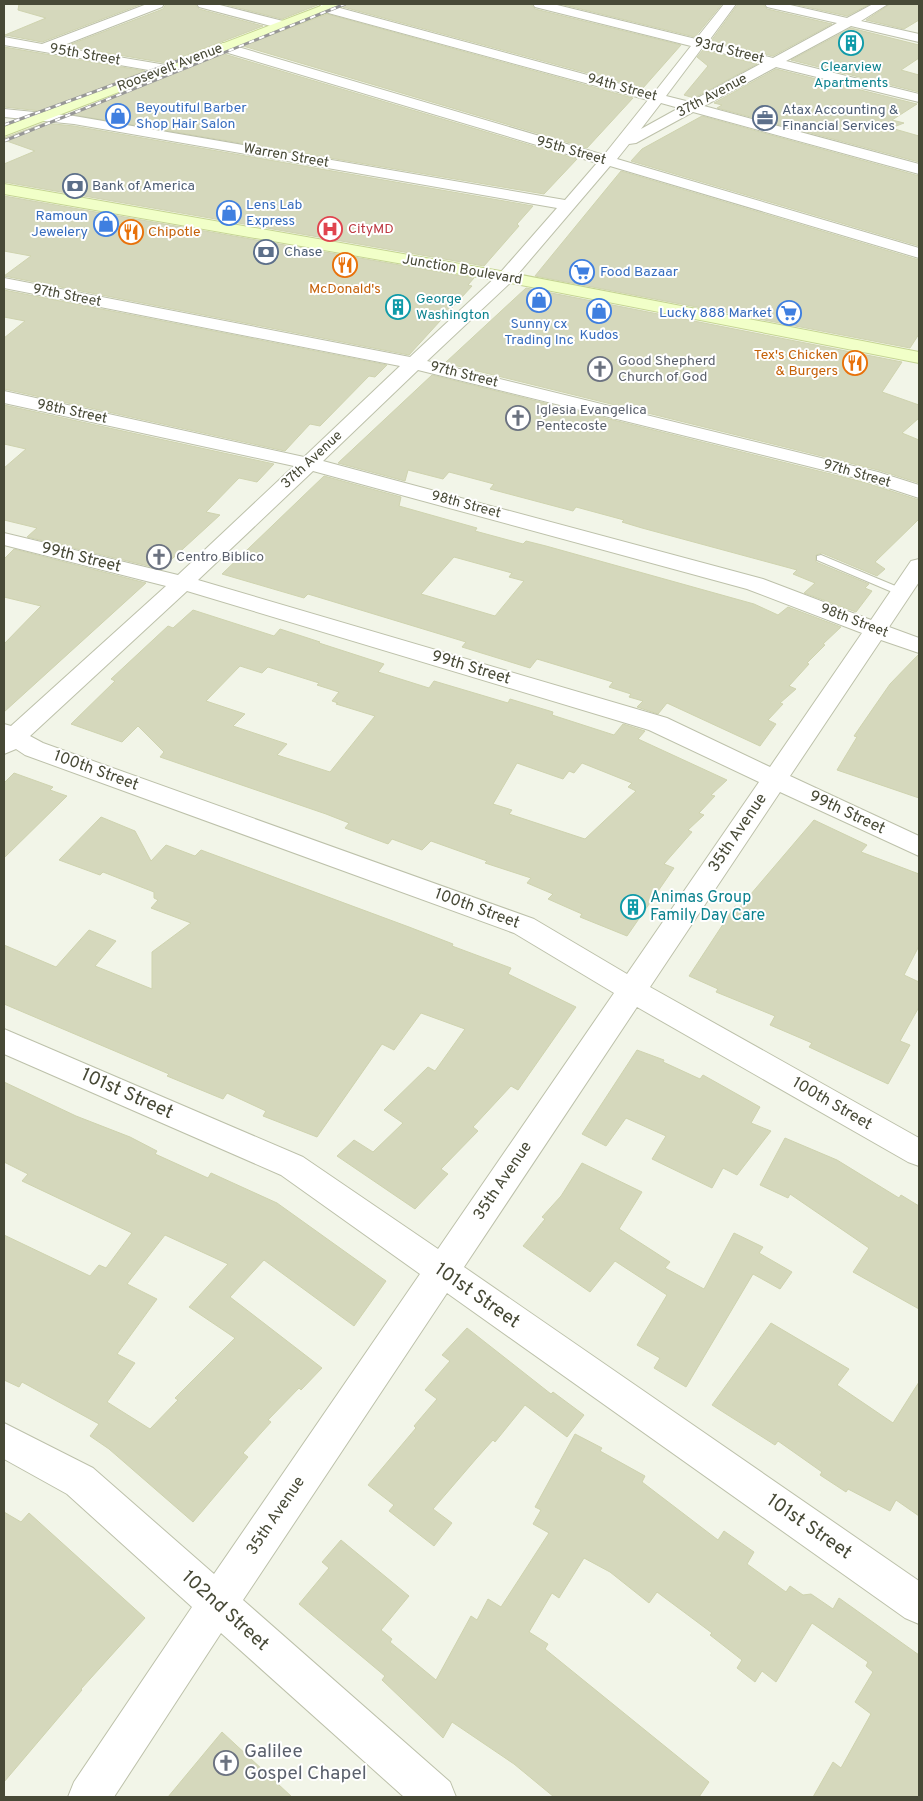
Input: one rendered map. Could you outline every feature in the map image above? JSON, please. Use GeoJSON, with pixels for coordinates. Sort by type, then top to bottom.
{"type":"FeatureCollection","features":[{"type":"Feature","properties":{"kind":"main road","name":"Roosevelt Avenue"},"geometry":{"type":"LineString","coordinates":[[4,132],[331,6]]}},
{"type":"Feature","properties":{"kind":"main road","name":"Junction Boulevard"},"geometry":{"type":"LineString","coordinates":[[5,190],[506,277],[919,358]]}},
{"type":"Feature","properties":{"kind":"street"},"geometry":{"type":"LineString","coordinates":[[43,48],[158,4]]}},
{"type":"Feature","properties":{"kind":"street"},"geometry":{"type":"LineString","coordinates":[[203,4],[282,25]]}},
{"type":"Feature","properties":{"kind":"street","name":"93rd Street"},"geometry":{"type":"LineString","coordinates":[[539,4],[919,98]]}},
{"type":"Feature","properties":{"kind":"street"},"geometry":{"type":"LineString","coordinates":[[621,146],[730,4]]}},
{"type":"Feature","properties":{"kind":"street"},"geometry":{"type":"LineString","coordinates":[[771,4],[919,38]]}},
{"type":"Feature","properties":{"kind":"street","name":"37th Avenue"},"geometry":{"type":"LineString","coordinates":[[7,738],[182,583],[416,364],[506,277],[567,205],[621,146],[882,4]]}},
{"type":"Feature","properties":{"kind":"street","name":"94th Street"},"geometry":{"type":"LineString","coordinates":[[331,6],[657,98],[919,169]]}},
{"type":"Feature","properties":{"kind":"street","name":"95th Street"},"geometry":{"type":"LineString","coordinates":[[8,44],[43,48],[166,69]]}},
{"type":"Feature","properties":{"kind":"street","name":"95th Street"},"geometry":{"type":"LineString","coordinates":[[223,47],[919,253]]}},
{"type":"Feature","properties":{"kind":"street","name":"Warren Street"},"geometry":{"type":"LineString","coordinates":[[4,113],[74,120],[567,205]]}},
{"type":"Feature","properties":{"kind":"street","name":"97th Street"},"geometry":{"type":"LineString","coordinates":[[4,283],[416,364],[871,476],[919,492]]}},
{"type":"Feature","properties":{"kind":"street","name":"98th Street"},"geometry":{"type":"LineString","coordinates":[[4,397],[338,470],[755,584],[919,646]]}},
{"type":"Feature","properties":{"kind":"street","name":"99th Street"},"geometry":{"type":"LineString","coordinates":[[4,539],[182,583],[658,724],[919,847]]}},
{"type":"Feature","properties":{"kind":"street","name":"35th Avenue"},"geometry":{"type":"LineString","coordinates":[[89,1797],[217,1604],[919,566]]}},
{"type":"Feature","properties":{"kind":"street","name":"100th Street"},"geometry":{"type":"LineString","coordinates":[[7,738],[524,926],[919,1154]]}},
{"type":"Feature","properties":{"kind":"street","name":"101st Street"},"geometry":{"type":"LineString","coordinates":[[4,1041],[292,1166],[919,1604]]}},
{"type":"Feature","properties":{"kind":"street","name":"102nd Street"},"geometry":{"type":"LineString","coordinates":[[4,1440],[80,1481],[435,1797]]}},
{"type":"Feature","properties":{"kind":"lane"},"geometry":{"type":"LineString","coordinates":[[821,558],[901,592]]}},
{"type":"Feature","properties":{"kind":"building"},"geometry":{"type":"Polygon","coordinates":[[[19,4],[142,4],[42,42],[5,35],[46,18],[18,10],[19,4]]]}},
{"type":"Feature","properties":{"kind":"building"},"geometry":{"type":"Polygon","coordinates":[[[166,4],[195,4],[199,9],[263,26],[166,63],[66,46],[163,9],[166,4]]]}},
{"type":"Feature","properties":{"kind":"building"},"geometry":{"type":"Polygon","coordinates":[[[223,4],[320,4],[282,19],[223,4]]]}},
{"type":"Feature","properties":{"kind":"building"},"geometry":{"type":"Polygon","coordinates":[[[345,4],[531,4],[535,9],[681,45],[643,88],[343,7],[345,4]]]}},
{"type":"Feature","properties":{"kind":"building"},"geometry":{"type":"Polygon","coordinates":[[[560,4],[722,4],[695,37],[560,4]]]}},
{"type":"Feature","properties":{"kind":"building"},"geometry":{"type":"Polygon","coordinates":[[[738,4],[763,4],[767,9],[832,24],[773,56],[711,41],[738,4]]]}},
{"type":"Feature","properties":{"kind":"building"},"geometry":{"type":"Polygon","coordinates":[[[793,4],[870,4],[847,16],[793,4]]]}},
{"type":"Feature","properties":{"kind":"building"},"geometry":{"type":"Polygon","coordinates":[[[890,4],[919,4],[919,20],[904,29],[866,20],[890,4]]]}},
{"type":"Feature","properties":{"kind":"building"},"geometry":{"type":"Polygon","coordinates":[[[327,14],[633,98],[587,148],[243,46],[327,14]]]}},
{"type":"Feature","properties":{"kind":"building"},"geometry":{"type":"Polygon","coordinates":[[[851,28],[919,45],[919,58],[901,70],[919,75],[919,92],[791,60],[851,28]]]}},
{"type":"Feature","properties":{"kind":"building"},"geometry":{"type":"Polygon","coordinates":[[[4,47],[145,71],[41,111],[4,107],[4,47]]]}},
{"type":"Feature","properties":{"kind":"building"},"geometry":{"type":"Polygon","coordinates":[[[703,50],[757,64],[694,98],[684,95],[708,66],[697,57],[703,50]]]}},
{"type":"Feature","properties":{"kind":"building"},"geometry":{"type":"Polygon","coordinates":[[[224,54],[577,159],[544,194],[68,114],[224,54]]]}},
{"type":"Feature","properties":{"kind":"building"},"geometry":{"type":"Polygon","coordinates":[[[776,69],[917,104],[892,120],[904,123],[891,128],[919,136],[919,162],[717,108],[722,105],[714,103],[776,69]]]}},
{"type":"Feature","properties":{"kind":"building"},"geometry":{"type":"Polygon","coordinates":[[[702,116],[919,176],[919,246],[631,161],[642,149],[702,116]]]}},
{"type":"Feature","properties":{"kind":"building"},"geometry":{"type":"Polygon","coordinates":[[[44,123],[74,126],[533,206],[517,224],[519,226],[484,266],[4,182],[4,164],[35,151],[4,140],[4,138],[44,123]]]}},
{"type":"Feature","properties":{"kind":"building"},"geometry":{"type":"Polygon","coordinates":[[[621,171],[919,260],[919,334],[910,348],[535,276],[621,171]]]}},
{"type":"Feature","properties":{"kind":"building"},"geometry":{"type":"Polygon","coordinates":[[[4,196],[474,278],[468,285],[472,286],[409,355],[4,276],[31,256],[4,251],[4,196]]]}},
{"type":"Feature","properties":{"kind":"building"},"geometry":{"type":"Polygon","coordinates":[[[526,288],[902,362],[882,392],[919,405],[919,418],[902,433],[919,440],[919,483],[878,470],[445,363],[526,288]]]}},
{"type":"Feature","properties":{"kind":"building"},"geometry":{"type":"Polygon","coordinates":[[[4,290],[387,365],[375,377],[369,376],[320,426],[310,424],[285,451],[4,389],[4,338],[25,321],[4,317],[4,290]]]}},
{"type":"Feature","properties":{"kind":"building"},"geometry":{"type":"Polygon","coordinates":[[[432,375],[863,482],[919,500],[919,519],[875,562],[885,569],[877,576],[822,553],[816,555],[816,562],[869,584],[865,588],[872,591],[856,612],[804,593],[815,583],[793,574],[797,570],[622,522],[624,520],[576,507],[573,511],[490,489],[494,484],[449,472],[443,479],[408,470],[405,481],[338,463],[432,375]]]}},
{"type":"Feature","properties":{"kind":"building"},"geometry":{"type":"Polygon","coordinates":[[[4,405],[274,464],[257,482],[239,478],[206,512],[220,515],[161,569],[27,537],[37,528],[4,520],[4,468],[26,449],[4,444],[4,405]]]}},
{"type":"Feature","properties":{"kind":"building"},"geometry":{"type":"Polygon","coordinates":[[[324,476],[401,497],[399,506],[477,528],[475,531],[523,544],[526,541],[546,546],[754,604],[778,615],[788,607],[841,627],[823,644],[825,645],[807,663],[809,664],[789,686],[796,689],[780,703],[783,704],[768,720],[776,724],[760,746],[667,703],[658,714],[637,707],[643,701],[629,697],[631,694],[609,687],[613,682],[537,659],[530,668],[462,647],[466,642],[308,594],[304,598],[222,574],[324,476]],[[454,557],[421,594],[495,616],[524,581],[509,577],[512,573],[454,557]]]}},
{"type":"Feature","properties":{"kind":"building"},"geometry":{"type":"Polygon","coordinates":[[[14,549],[146,583],[4,712],[4,644],[41,606],[4,597],[4,559],[14,549]]]}},
{"type":"Feature","properties":{"kind":"building"},"geometry":{"type":"Polygon","coordinates":[[[193,610],[274,636],[280,629],[384,664],[378,672],[429,688],[434,681],[508,703],[510,699],[553,712],[552,715],[614,735],[623,724],[645,731],[638,739],[727,780],[711,795],[715,796],[699,813],[704,815],[688,830],[692,832],[664,864],[674,868],[627,936],[580,917],[582,914],[548,899],[553,894],[527,883],[531,878],[485,863],[487,861],[431,841],[422,850],[392,839],[388,844],[345,828],[349,823],[326,814],[160,757],[164,752],[138,726],[122,742],[71,724],[115,681],[111,679],[168,626],[173,628],[193,610]],[[240,666],[206,701],[245,714],[233,726],[287,744],[277,755],[330,772],[375,716],[336,704],[338,703],[332,701],[339,692],[317,685],[319,683],[268,667],[262,673],[240,666]],[[517,763],[493,804],[512,810],[509,814],[585,839],[636,791],[628,787],[632,783],[582,763],[574,773],[569,771],[563,779],[517,763]]]}},
{"type":"Feature","properties":{"kind":"building"},"geometry":{"type":"Polygon","coordinates":[[[918,655],[919,798],[837,770],[857,737],[854,736],[890,684],[918,655]]]}},
{"type":"Feature","properties":{"kind":"building"},"geometry":{"type":"Polygon","coordinates":[[[14,773],[53,787],[50,790],[67,796],[4,858],[4,783],[14,773]]]}},
{"type":"Feature","properties":{"kind":"building"},"geometry":{"type":"Polygon","coordinates":[[[101,817],[135,831],[151,861],[166,845],[195,856],[201,850],[409,927],[453,944],[452,946],[511,968],[508,974],[576,1007],[518,1090],[511,1086],[473,1127],[478,1131],[441,1169],[448,1174],[415,1209],[337,1156],[354,1140],[373,1152],[403,1123],[384,1110],[428,1067],[435,1071],[465,1029],[421,1013],[394,1050],[382,1044],[317,1137],[263,1116],[266,1111],[227,1093],[223,1099],[4,1004],[4,945],[56,967],[89,930],[116,941],[95,966],[152,989],[152,952],[191,923],[151,908],[158,900],[154,898],[154,892],[103,872],[100,875],[59,860],[101,817]]]}},
{"type":"Feature","properties":{"kind":"building"},"geometry":{"type":"Polygon","coordinates":[[[814,820],[867,845],[861,852],[919,874],[919,946],[904,975],[919,982],[919,1007],[900,1041],[910,1045],[888,1084],[809,1047],[812,1043],[770,1025],[775,1016],[716,992],[718,989],[689,976],[735,906],[739,908],[814,820]]]}},
{"type":"Feature","properties":{"kind":"building"},"geometry":{"type":"Polygon","coordinates":[[[637,1050],[664,1060],[663,1062],[700,1079],[703,1075],[760,1107],[751,1123],[771,1131],[737,1175],[723,1168],[712,1188],[652,1159],[666,1136],[626,1118],[606,1146],[582,1134],[637,1050]]]}},
{"type":"Feature","properties":{"kind":"building"},"geometry":{"type":"Polygon","coordinates":[[[4,1082],[76,1116],[130,1137],[157,1151],[155,1154],[208,1178],[211,1173],[277,1203],[386,1281],[354,1326],[264,1260],[230,1297],[322,1368],[301,1390],[299,1388],[268,1420],[271,1422],[243,1453],[248,1457],[193,1522],[109,1449],[90,1436],[99,1424],[22,1382],[19,1387],[4,1380],[4,1235],[90,1276],[99,1265],[106,1268],[132,1233],[22,1181],[28,1174],[4,1162],[4,1082]],[[165,1235],[127,1284],[157,1299],[117,1354],[135,1363],[107,1402],[150,1429],[178,1400],[175,1398],[235,1338],[189,1307],[228,1264],[165,1235]]]}},
{"type":"Feature","properties":{"kind":"building"},"geometry":{"type":"Polygon","coordinates":[[[785,1138],[837,1160],[899,1198],[901,1195],[919,1206],[919,1309],[853,1272],[869,1248],[790,1194],[788,1198],[760,1185],[785,1138]]]}},
{"type":"Feature","properties":{"kind":"building"},"geometry":{"type":"Polygon","coordinates":[[[582,1163],[642,1192],[619,1229],[670,1262],[665,1268],[704,1289],[734,1233],[763,1247],[759,1253],[792,1272],[780,1289],[753,1274],[686,1387],[654,1368],[660,1358],[637,1345],[667,1295],[615,1261],[590,1292],[523,1246],[545,1219],[542,1217],[561,1196],[582,1163]]]}},
{"type":"Feature","properties":{"kind":"building"},"geometry":{"type":"Polygon","coordinates":[[[771,1323],[849,1369],[837,1385],[893,1423],[919,1382],[919,1516],[896,1500],[890,1511],[848,1489],[846,1492],[820,1475],[822,1472],[778,1441],[775,1445],[712,1405],[771,1323]]]}},
{"type":"Feature","properties":{"kind":"building"},"geometry":{"type":"Polygon","coordinates":[[[467,1328],[551,1394],[553,1392],[584,1415],[567,1437],[525,1405],[495,1442],[493,1440],[433,1509],[452,1523],[434,1546],[389,1511],[394,1505],[368,1485],[416,1428],[414,1426],[437,1399],[425,1390],[450,1361],[442,1355],[467,1328]]]}},
{"type":"Feature","properties":{"kind":"building"},"geometry":{"type":"Polygon","coordinates":[[[575,1434],[602,1448],[600,1451],[645,1476],[642,1482],[718,1540],[724,1531],[754,1552],[747,1564],[786,1592],[790,1586],[803,1595],[811,1594],[833,1609],[839,1598],[919,1655],[919,1797],[813,1797],[833,1762],[841,1768],[871,1714],[855,1702],[873,1672],[866,1666],[868,1662],[812,1623],[776,1682],[762,1671],[755,1682],[737,1668],[742,1660],[710,1635],[712,1633],[657,1592],[649,1603],[610,1572],[584,1558],[559,1598],[552,1593],[529,1632],[548,1644],[545,1649],[709,1782],[699,1797],[554,1797],[514,1764],[452,1722],[443,1738],[382,1680],[385,1676],[299,1604],[329,1568],[322,1562],[341,1540],[409,1596],[381,1630],[392,1639],[390,1642],[436,1680],[471,1616],[477,1620],[488,1599],[501,1607],[549,1533],[533,1524],[541,1510],[535,1507],[575,1434]]]}},
{"type":"Feature","properties":{"kind":"building"},"geometry":{"type":"Polygon","coordinates":[[[4,1512],[21,1522],[29,1513],[145,1618],[81,1689],[4,1782],[4,1512]]]}},
{"type":"Feature","properties":{"kind":"building","name":"Galilee Gospel Chapel"},"geometry":{"type":"Polygon","coordinates":[[[222,1732],[292,1797],[168,1797],[222,1732]]]}},
{"type":"Feature","properties":{"kind":"railway"},"geometry":{"type":"LineString","coordinates":[[4,141],[345,4]]}},
{"type":"Feature","properties":{"kind":"railway"},"geometry":{"type":"LineString","coordinates":[[4,125],[183,59]]}},
{"type":"Feature","properties":{"kind":"place","name":"Clearview Apartments"},"geometry":{"type":"Point","coordinates":[851,43]}},
{"type":"Feature","properties":{"kind":"place","name":"Beyoutiful Barber Shop Hair Salon"},"geometry":{"type":"Point","coordinates":[118,116]}},
{"type":"Feature","properties":{"kind":"place","name":"Atax Accounting & Financial Services"},"geometry":{"type":"Point","coordinates":[765,118]}},
{"type":"Feature","properties":{"kind":"place","name":"Bank of America"},"geometry":{"type":"Point","coordinates":[75,186]}},
{"type":"Feature","properties":{"kind":"place","name":"Lens Lab Express"},"geometry":{"type":"Point","coordinates":[229,213]}},
{"type":"Feature","properties":{"kind":"place","name":"Ramoun Jewelery"},"geometry":{"type":"Point","coordinates":[106,224]}},
{"type":"Feature","properties":{"kind":"place","name":"CityMD"},"geometry":{"type":"Point","coordinates":[330,229]}},
{"type":"Feature","properties":{"kind":"place","name":"Chipotle"},"geometry":{"type":"Point","coordinates":[131,232]}},
{"type":"Feature","properties":{"kind":"place","name":"Chase"},"geometry":{"type":"Point","coordinates":[266,252]}},
{"type":"Feature","properties":{"kind":"place","name":"McDonald's"},"geometry":{"type":"Point","coordinates":[345,265]}},
{"type":"Feature","properties":{"kind":"place","name":"Food Bazaar"},"geometry":{"type":"Point","coordinates":[582,272]}},
{"type":"Feature","properties":{"kind":"place","name":"Sunny cx Trading Inc"},"geometry":{"type":"Point","coordinates":[539,300]}},
{"type":"Feature","properties":{"kind":"place","name":"George Washington"},"geometry":{"type":"Point","coordinates":[398,307]}},
{"type":"Feature","properties":{"kind":"place","name":"Kudos"},"geometry":{"type":"Point","coordinates":[599,311]}},
{"type":"Feature","properties":{"kind":"place","name":"Lucky 888 Market"},"geometry":{"type":"Point","coordinates":[789,313]}},
{"type":"Feature","properties":{"kind":"place","name":"Tex's Chicken & Burgers"},"geometry":{"type":"Point","coordinates":[855,363]}},
{"type":"Feature","properties":{"kind":"place","name":"Good Shepherd Church of God"},"geometry":{"type":"Point","coordinates":[600,369]}},
{"type":"Feature","properties":{"kind":"place","name":"Iglesia Evangelica Pentecoste"},"geometry":{"type":"Point","coordinates":[518,418]}},
{"type":"Feature","properties":{"kind":"place","name":"Centro Biblico"},"geometry":{"type":"Point","coordinates":[159,557]}},
{"type":"Feature","properties":{"kind":"place","name":"Animas Group Family Day Care"},"geometry":{"type":"Point","coordinates":[633,907]}},
{"type":"Feature","properties":{"kind":"place","name":"Galilee Gospel Chapel"},"geometry":{"type":"Point","coordinates":[226,1763]}}]}
